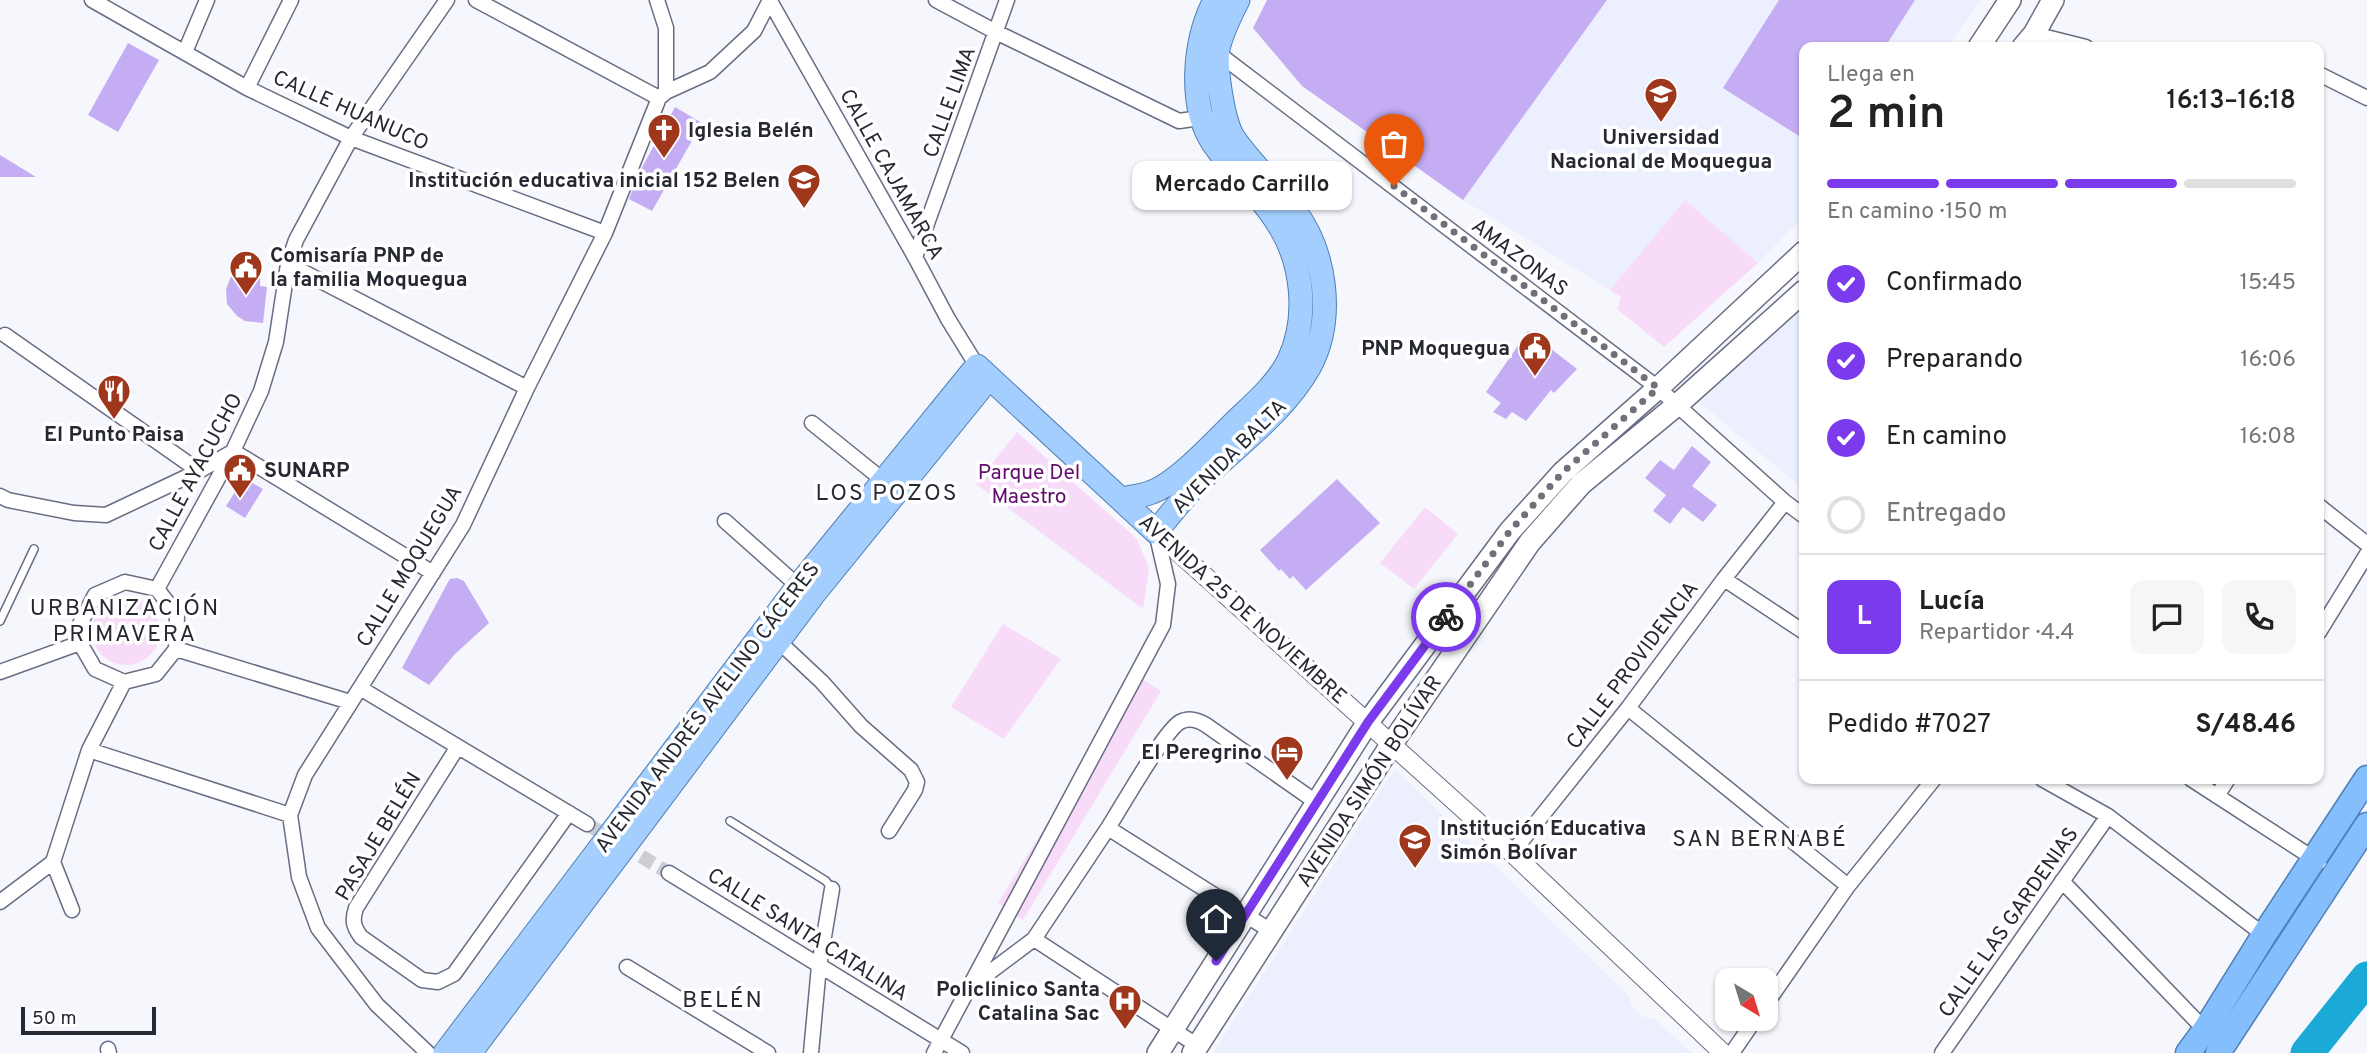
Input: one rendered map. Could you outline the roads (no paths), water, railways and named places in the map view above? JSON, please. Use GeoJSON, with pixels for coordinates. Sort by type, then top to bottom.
{"type":"FeatureCollection","features":[{"type":"Feature","properties":{"kind":"highway"},"geometry":{"type":"LineString","coordinates":[[2188,1053],[2367,778]]}},
{"type":"Feature","properties":{"kind":"highway"},"geometry":{"type":"LineString","coordinates":[[2218,1053],[2367,825]]}},
{"type":"Feature","properties":{"kind":"main road","name":"AVENIDA BALTA"},"geometry":{"type":"LineString","coordinates":[[1209,48],[1207,16],[1215,0]]}},
{"type":"Feature","properties":{"kind":"main road","name":"AVENIDA BALTA"},"geometry":{"type":"LineString","coordinates":[[1156,532],[1195,487],[1283,404],[1311,365],[1321,331],[1325,294],[1317,250],[1296,212],[1213,116],[1195,73],[1238,0]]}},
{"type":"Feature","properties":{"kind":"main road"},"geometry":{"type":"LineString","coordinates":[[1982,42],[2010,0]]}},
{"type":"Feature","properties":{"kind":"main road"},"geometry":{"type":"LineString","coordinates":[[2028,40],[2053,0]]}},
{"type":"Feature","properties":{"kind":"main road","name":"AVENIDA BALTA"},"geometry":{"type":"LineString","coordinates":[[1121,499],[1154,492],[1180,474],[1266,392],[1289,360],[1298,328],[1301,293],[1294,254],[1277,221],[1213,142],[1213,116]]}},
{"type":"Feature","properties":{"kind":"main road","name":"AVENIDA SIMÓN BOLÍVAR"},"geometry":{"type":"LineString","coordinates":[[1158,1053],[1368,722],[1510,531],[1563,472],[1799,257]]}},
{"type":"Feature","properties":{"kind":"main road","name":"AVENIDA SIMÓN BOLÍVAR"},"geometry":{"type":"LineString","coordinates":[[1196,1049],[1391,745],[1530,542],[1581,484],[1677,405],[1799,295]]}},
{"type":"Feature","properties":{"kind":"main road","name":"AVENIDA 25 DE NOVIEMBRE"},"geometry":{"type":"LineString","coordinates":[[983,372],[1156,532]]}},
{"type":"Feature","properties":{"kind":"main road","name":"AVENIDA ANDRÉS AVELINO CÁCERES"},"geometry":{"type":"LineString","coordinates":[[470,1053],[772,635],[798,586],[884,481],[983,372]]}},
{"type":"Feature","properties":{"kind":"main road","name":"AVENIDA ANDRÉS AVELINO CÁCERES"},"geometry":{"type":"LineString","coordinates":[[445,1053],[772,635],[814,595],[983,372]]}},
{"type":"Feature","properties":{"kind":"street","name":"CALLE HUANUCO"},"geometry":{"type":"LineString","coordinates":[[92,0],[247,88],[351,138],[604,233]]}},
{"type":"Feature","properties":{"kind":"street"},"geometry":{"type":"LineString","coordinates":[[185,52],[207,0]]}},
{"type":"Feature","properties":{"kind":"street"},"geometry":{"type":"LineString","coordinates":[[247,88],[291,0]]}},
{"type":"Feature","properties":{"kind":"street","name":"CALLE AYACUCHO"},"geometry":{"type":"LineString","coordinates":[[157,589],[233,452],[261,391],[276,342],[288,264],[296,240],[351,138],[447,0]]}},
{"type":"Feature","properties":{"kind":"street"},"geometry":{"type":"LineString","coordinates":[[476,0],[663,95]]}},
{"type":"Feature","properties":{"kind":"street"},"geometry":{"type":"LineString","coordinates":[[657,0],[666,28],[663,95]]}},
{"type":"Feature","properties":{"kind":"street"},"geometry":{"type":"LineString","coordinates":[[936,0],[1179,121],[1213,116]]}},
{"type":"Feature","properties":{"kind":"street","name":"CALLE LIMA"},"geometry":{"type":"LineString","coordinates":[[915,257],[1007,0]]}},
{"type":"Feature","properties":{"kind":"street"},"geometry":{"type":"LineString","coordinates":[[663,95],[710,72],[754,31],[770,1]]}},
{"type":"Feature","properties":{"kind":"street","name":"CALLE CAJAMARCA"},"geometry":{"type":"LineString","coordinates":[[770,1],[948,319],[983,372]]}},
{"type":"Feature","properties":{"kind":"street","name":"AMAZONAS"},"geometry":{"type":"LineString","coordinates":[[1209,48],[1658,388],[1799,512]]}},
{"type":"Feature","properties":{"kind":"street"},"geometry":{"type":"LineString","coordinates":[[2324,76],[2367,98]]}},
{"type":"Feature","properties":{"kind":"street","name":"CALLE MOQUEGUA"},"geometry":{"type":"LineString","coordinates":[[428,1053],[377,1005],[318,928],[299,877],[290,815],[305,775],[463,525],[527,387],[604,233],[663,95]]}},
{"type":"Feature","properties":{"kind":"street"},"geometry":{"type":"LineString","coordinates":[[288,264],[527,387]]}},
{"type":"Feature","properties":{"kind":"street"},"geometry":{"type":"LineString","coordinates":[[5,335],[199,471]]}},
{"type":"Feature","properties":{"kind":"street"},"geometry":{"type":"LineString","coordinates":[[812,424],[884,481]]}},
{"type":"Feature","properties":{"kind":"street"},"geometry":{"type":"LineString","coordinates":[[0,496],[8,500],[75,513],[106,515],[233,452],[433,573]]}},
{"type":"Feature","properties":{"kind":"street","name":"CALLE PROVIDENCIA"},"geometry":{"type":"LineString","coordinates":[[1512,853],[1629,708],[1724,579],[1785,502]]}},
{"type":"Feature","properties":{"kind":"street"},"geometry":{"type":"LineString","coordinates":[[2324,510],[2367,544]]}},
{"type":"Feature","properties":{"kind":"street"},"geometry":{"type":"LineString","coordinates":[[725,521],[798,586]]}},
{"type":"Feature","properties":{"kind":"street"},"geometry":{"type":"LineString","coordinates":[[934,1053],[1163,625],[1168,584],[1156,532]]}},
{"type":"Feature","properties":{"kind":"street","name":"AVENIDA 25 DE NOVIEMBRE"},"geometry":{"type":"LineString","coordinates":[[1156,532],[1512,853],[1723,1053]]}},
{"type":"Feature","properties":{"kind":"street"},"geometry":{"type":"LineString","coordinates":[[2324,624],[2367,554]]}},
{"type":"Feature","properties":{"kind":"street"},"geometry":{"type":"LineString","coordinates":[[1724,579],[1799,629]]}},
{"type":"Feature","properties":{"kind":"street"},"geometry":{"type":"LineString","coordinates":[[125,582],[157,589],[177,615],[176,649],[156,674],[124,682],[95,669],[79,643],[80,624],[95,595],[125,582]]}},
{"type":"Feature","properties":{"kind":"street"},"geometry":{"type":"LineString","coordinates":[[772,635],[822,682],[862,726],[911,770],[917,782],[915,790],[889,831]]}},
{"type":"Feature","properties":{"kind":"street"},"geometry":{"type":"LineString","coordinates":[[0,672],[79,643]]}},
{"type":"Feature","properties":{"kind":"street"},"geometry":{"type":"LineString","coordinates":[[176,649],[350,702]]}},
{"type":"Feature","properties":{"kind":"street"},"geometry":{"type":"LineString","coordinates":[[0,902],[53,862],[89,750],[124,682]]}},
{"type":"Feature","properties":{"kind":"street"},"geometry":{"type":"LineString","coordinates":[[360,688],[587,824]]}},
{"type":"Feature","properties":{"kind":"street"},"geometry":{"type":"LineString","coordinates":[[1629,708],[1848,886]]}},
{"type":"Feature","properties":{"kind":"street"},"geometry":{"type":"LineString","coordinates":[[971,987],[1034,939],[1155,753],[1178,723],[1197,720],[1206,725],[1317,802]]}},
{"type":"Feature","properties":{"kind":"street","name":"PASAJE BELÉN"},"geometry":{"type":"LineString","coordinates":[[457,748],[356,908],[353,919],[354,928],[361,937],[422,980],[438,982],[454,974],[569,813]]}},
{"type":"Feature","properties":{"kind":"street"},"geometry":{"type":"LineString","coordinates":[[89,750],[290,815]]}},
{"type":"Feature","properties":{"kind":"street"},"geometry":{"type":"LineString","coordinates":[[1778,987],[1848,886],[1930,784]]}},
{"type":"Feature","properties":{"kind":"street"},"geometry":{"type":"LineString","coordinates":[[2051,784],[2108,816],[2264,935]]}},
{"type":"Feature","properties":{"kind":"street"},"geometry":{"type":"LineString","coordinates":[[2199,784],[2335,875]]}},
{"type":"Feature","properties":{"kind":"street"},"geometry":{"type":"LineString","coordinates":[[2217,796],[2225,784]]}},
{"type":"Feature","properties":{"kind":"street","name":"CALLE LAS GARDENIAS"},"geometry":{"type":"LineString","coordinates":[[1942,1053],[2108,816]]}},
{"type":"Feature","properties":{"kind":"street"},"geometry":{"type":"LineString","coordinates":[[1108,828],[1270,930]]}},
{"type":"Feature","properties":{"kind":"street"},"geometry":{"type":"LineString","coordinates":[[53,862],[72,911]]}},
{"type":"Feature","properties":{"kind":"street","name":"CALLE SANTA CATALINA"},"geometry":{"type":"LineString","coordinates":[[668,873],[962,1053]]}},
{"type":"Feature","properties":{"kind":"street"},"geometry":{"type":"LineString","coordinates":[[2062,881],[2205,1030]]}},
{"type":"Feature","properties":{"kind":"street"},"geometry":{"type":"LineString","coordinates":[[811,1053],[819,966],[832,889]]}},
{"type":"Feature","properties":{"kind":"street"},"geometry":{"type":"LineString","coordinates":[[1034,939],[1173,1030],[1196,1049]]}},
{"type":"Feature","properties":{"kind":"street"},"geometry":{"type":"LineString","coordinates":[[626,967],[768,1053]]}},
{"type":"Feature","properties":{"kind":"street"},"geometry":{"type":"LineString","coordinates":[[1732,1053],[1747,1031]]}},
{"type":"Feature","properties":{"kind":"lane"},"geometry":{"type":"LineString","coordinates":[[0,621],[34,549]]}},
{"type":"Feature","properties":{"kind":"lane"},"geometry":{"type":"LineString","coordinates":[[730,821],[826,881],[832,889]]}},
{"type":"Feature","properties":{"kind":"waterway"},"geometry":{"type":"LineString","coordinates":[[2307,1053],[2367,978]]}},
{"type":"Feature","properties":{"kind":"tunnel"},"geometry":{"type":"LineString","coordinates":[[587,824],[669,873]]}},
{"type":"Feature","properties":{"kind":"place","name":"Universidad Nacional de Moquegua"},"geometry":{"type":"Point","coordinates":[1661,124]}},
{"type":"Feature","properties":{"kind":"place","name":"Iglesia Belén"},"geometry":{"type":"Point","coordinates":[664,160]}},
{"type":"Feature","properties":{"kind":"place","name":"Mercado Carrillo"},"geometry":{"type":"Point","coordinates":[1394,186]}},
{"type":"Feature","properties":{"kind":"place","name":"Institución educativa inicial 152 Belen"},"geometry":{"type":"Point","coordinates":[804,210]}},
{"type":"Feature","properties":{"kind":"place","name":"Comisaría PNP de la familia Moquegua"},"geometry":{"type":"Point","coordinates":[246,297]}},
{"type":"Feature","properties":{"kind":"place","name":"PNP Moquegua"},"geometry":{"type":"Point","coordinates":[1535,378]}},
{"type":"Feature","properties":{"kind":"place","name":"El Punto Paisa"},"geometry":{"type":"Point","coordinates":[114,421]}},
{"type":"Feature","properties":{"kind":"place","name":"SUNARP"},"geometry":{"type":"Point","coordinates":[240,500]}},
{"type":"Feature","properties":{"kind":"place","name":"El Peregrino"},"geometry":{"type":"Point","coordinates":[1287,782]}},
{"type":"Feature","properties":{"kind":"place","name":"Institución Educativa Simón Bolívar"},"geometry":{"type":"Point","coordinates":[1415,870]}},
{"type":"Feature","properties":{"kind":"place","name":"Policlinico Santa Catalina Sac"},"geometry":{"type":"Point","coordinates":[1125,1031]}},
{"type":"Feature","properties":{"kind":"district","name":"LOS POZOS"},"geometry":{"type":"Point","coordinates":[887,492]}},
{"type":"Feature","properties":{"kind":"district","name":"URBANIZACIÓN PRIMAVERA"},"geometry":{"type":"Point","coordinates":[125,620]}},
{"type":"Feature","properties":{"kind":"district","name":"SAN BERNABÉ"},"geometry":{"type":"Point","coordinates":[1760,838]}},
{"type":"Feature","properties":{"kind":"district","name":"BELÉN"},"geometry":{"type":"Point","coordinates":[723,999]}},
{"type":"Feature","properties":{"kind":"park label","name":"Parque Del Maestro"},"geometry":{"type":"Point","coordinates":[1029,484]}}]}
